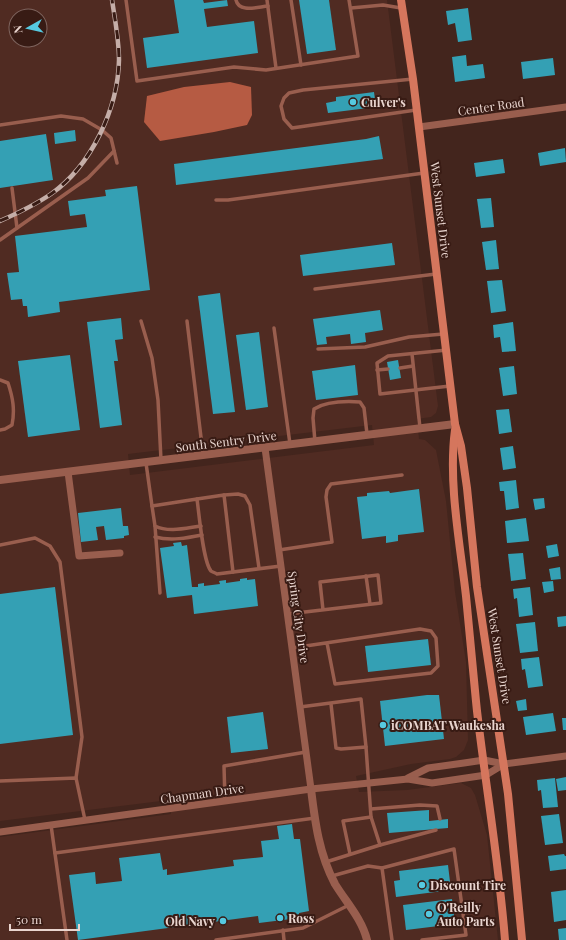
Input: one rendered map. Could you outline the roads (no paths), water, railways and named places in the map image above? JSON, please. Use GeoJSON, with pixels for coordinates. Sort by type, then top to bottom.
{"type":"FeatureCollection","features":[{"type":"Feature","properties":{"kind":"main road","name":"West Sunset Drive"},"geometry":{"type":"LineString","coordinates":[[402,4],[413,79],[455,424],[461,446],[467,488],[477,588],[508,794],[522,940]]}},
{"type":"Feature","properties":{"kind":"main road","name":"West Sunset Drive"},"geometry":{"type":"LineString","coordinates":[[455,424],[453,445],[454,487],[477,710],[499,874],[505,940]]}},
{"type":"Feature","properties":{"kind":"street","name":"Center Road"},"geometry":{"type":"LineString","coordinates":[[418,127],[566,107]]}},
{"type":"Feature","properties":{"kind":"street","name":"South Sentry Drive"},"geometry":{"type":"LineString","coordinates":[[0,480],[455,424]]}},
{"type":"Feature","properties":{"kind":"street","name":"Spring City Drive"},"geometry":{"type":"LineString","coordinates":[[265,448],[312,789]]}},
{"type":"Feature","properties":{"kind":"street"},"geometry":{"type":"LineString","coordinates":[[68,472],[79,556],[120,553]]}},
{"type":"Feature","properties":{"kind":"street","name":"Chapman Drive"},"geometry":{"type":"LineString","coordinates":[[408,778],[428,768],[484,760],[504,764],[566,756]]}},
{"type":"Feature","properties":{"kind":"street","name":"Chapman Drive"},"geometry":{"type":"LineString","coordinates":[[0,832],[312,789],[408,778],[432,783],[486,776],[504,764]]}},
{"type":"Feature","properties":{"kind":"street"},"geometry":{"type":"LineString","coordinates":[[312,789],[320,848],[325,862],[359,921],[367,940]]}},
{"type":"Feature","properties":{"kind":"lane"},"geometry":{"type":"LineString","coordinates":[[126,0],[137,81],[234,67],[266,70],[358,56],[349,0]]}},
{"type":"Feature","properties":{"kind":"lane"},"geometry":{"type":"LineString","coordinates":[[236,0],[237,5],[240,8],[268,6]]}},
{"type":"Feature","properties":{"kind":"lane"},"geometry":{"type":"LineString","coordinates":[[267,0],[276,68]]}},
{"type":"Feature","properties":{"kind":"lane"},"geometry":{"type":"LineString","coordinates":[[291,0],[301,65]]}},
{"type":"Feature","properties":{"kind":"lane"},"geometry":{"type":"LineString","coordinates":[[351,8],[402,4]]}},
{"type":"Feature","properties":{"kind":"lane"},"geometry":{"type":"LineString","coordinates":[[413,79],[303,90],[289,93],[284,98],[281,106],[284,118],[292,128],[416,110]]}},
{"type":"Feature","properties":{"kind":"lane"},"geometry":{"type":"LineString","coordinates":[[0,125],[61,116],[83,118],[102,130],[110,138],[116,163]]}},
{"type":"Feature","properties":{"kind":"lane"},"geometry":{"type":"LineString","coordinates":[[0,240],[88,178],[114,152]]}},
{"type":"Feature","properties":{"kind":"lane"},"geometry":{"type":"LineString","coordinates":[[216,200],[228,200],[424,174]]}},
{"type":"Feature","properties":{"kind":"lane"},"geometry":{"type":"LineString","coordinates":[[12,188],[17,228]]}},
{"type":"Feature","properties":{"kind":"lane"},"geometry":{"type":"LineString","coordinates":[[315,289],[437,273]]}},
{"type":"Feature","properties":{"kind":"lane"},"geometry":{"type":"LineString","coordinates":[[141,321],[152,358],[158,400],[161,461]]}},
{"type":"Feature","properties":{"kind":"lane"},"geometry":{"type":"LineString","coordinates":[[187,321],[203,455]]}},
{"type":"Feature","properties":{"kind":"lane"},"geometry":{"type":"LineString","coordinates":[[274,328],[290,445]]}},
{"type":"Feature","properties":{"kind":"lane"},"geometry":{"type":"LineString","coordinates":[[318,349],[365,347],[409,337],[444,334]]}},
{"type":"Feature","properties":{"kind":"lane"},"geometry":{"type":"LineString","coordinates":[[447,350],[388,356],[377,363],[380,394],[451,386]]}},
{"type":"Feature","properties":{"kind":"lane"},"geometry":{"type":"LineString","coordinates":[[412,354],[420,429]]}},
{"type":"Feature","properties":{"kind":"lane"},"geometry":{"type":"LineString","coordinates":[[400,368],[413,366]]}},
{"type":"Feature","properties":{"kind":"lane"},"geometry":{"type":"LineString","coordinates":[[378,370],[388,369]]}},
{"type":"Feature","properties":{"kind":"lane"},"geometry":{"type":"LineString","coordinates":[[0,380],[8,383],[13,400],[14,417],[12,425],[0,430]]}},
{"type":"Feature","properties":{"kind":"lane"},"geometry":{"type":"LineString","coordinates":[[315,442],[313,418],[314,409],[320,405],[334,402],[360,402],[364,408],[367,435]]}},
{"type":"Feature","properties":{"kind":"lane"},"geometry":{"type":"LineString","coordinates":[[146,462],[155,526],[160,592]]}},
{"type":"Feature","properties":{"kind":"lane"},"geometry":{"type":"LineString","coordinates":[[279,550],[332,542],[326,497],[327,490],[331,484],[402,474]]}},
{"type":"Feature","properties":{"kind":"lane"},"geometry":{"type":"LineString","coordinates":[[152,506],[224,495],[238,494],[246,496],[250,505],[259,568]]}},
{"type":"Feature","properties":{"kind":"lane"},"geometry":{"type":"LineString","coordinates":[[224,495],[233,572]]}},
{"type":"Feature","properties":{"kind":"lane"},"geometry":{"type":"LineString","coordinates":[[197,499],[207,564],[212,572],[217,574],[281,566]]}},
{"type":"Feature","properties":{"kind":"lane"},"geometry":{"type":"LineString","coordinates":[[155,526],[172,530],[201,526]]}},
{"type":"Feature","properties":{"kind":"lane"},"geometry":{"type":"LineString","coordinates":[[155,537],[162,539],[176,539],[202,535]]}},
{"type":"Feature","properties":{"kind":"lane"},"geometry":{"type":"LineString","coordinates":[[0,545],[35,538],[50,546],[60,562],[82,737],[76,778],[85,820]]}},
{"type":"Feature","properties":{"kind":"lane"},"geometry":{"type":"LineString","coordinates":[[288,614],[323,610],[370,604],[381,603],[378,575],[320,582],[323,610]]}},
{"type":"Feature","properties":{"kind":"lane"},"geometry":{"type":"LineString","coordinates":[[366,576],[370,604]]}},
{"type":"Feature","properties":{"kind":"lane"},"geometry":{"type":"LineString","coordinates":[[292,648],[420,629],[431,631],[436,638],[438,666],[431,673],[335,684],[327,643]]}},
{"type":"Feature","properties":{"kind":"lane"},"geometry":{"type":"LineString","coordinates":[[300,708],[361,699],[371,817],[380,845]]}},
{"type":"Feature","properties":{"kind":"lane"},"geometry":{"type":"LineString","coordinates":[[331,704],[336,748],[366,747]]}},
{"type":"Feature","properties":{"kind":"lane"},"geometry":{"type":"LineString","coordinates":[[225,801],[224,766],[306,752]]}},
{"type":"Feature","properties":{"kind":"lane"},"geometry":{"type":"LineString","coordinates":[[0,781],[76,778]]}},
{"type":"Feature","properties":{"kind":"lane"},"geometry":{"type":"LineString","coordinates":[[371,809],[420,805],[437,806],[440,819]]}},
{"type":"Feature","properties":{"kind":"lane"},"geometry":{"type":"LineString","coordinates":[[350,854],[343,821],[371,817]]}},
{"type":"Feature","properties":{"kind":"lane"},"geometry":{"type":"LineString","coordinates":[[55,852],[315,818]]}},
{"type":"Feature","properties":{"kind":"lane"},"geometry":{"type":"LineString","coordinates":[[51,825],[67,940]]}},
{"type":"Feature","properties":{"kind":"lane"},"geometry":{"type":"LineString","coordinates":[[325,862],[436,830]]}},
{"type":"Feature","properties":{"kind":"lane"},"geometry":{"type":"LineString","coordinates":[[332,876],[368,866],[382,868],[454,849],[466,935],[422,940]]}},
{"type":"Feature","properties":{"kind":"lane"},"geometry":{"type":"LineString","coordinates":[[382,868],[392,940]]}},
{"type":"Feature","properties":{"kind":"lane"},"geometry":{"type":"LineString","coordinates":[[216,940],[303,928],[349,905]]}},
{"type":"Feature","properties":{"kind":"lane"},"geometry":{"type":"LineString","coordinates":[[283,930],[284,940]]}},
{"type":"Feature","properties":{"kind":"railway"},"geometry":{"type":"LineString","coordinates":[[0,221],[39,202],[65,182],[90,152],[100,135],[114,98],[119,60],[117,30],[112,0]]}},
{"type":"Feature","properties":{"kind":"place","name":"Culver's"},"geometry":{"type":"Point","coordinates":[353,102]}},
{"type":"Feature","properties":{"kind":"place","name":"iCOMBAT Waukesha"},"geometry":{"type":"Point","coordinates":[383,725]}},
{"type":"Feature","properties":{"kind":"place","name":"Discount Tire"},"geometry":{"type":"Point","coordinates":[422,885]}},
{"type":"Feature","properties":{"kind":"place","name":"O'Reilly Auto Parts"},"geometry":{"type":"Point","coordinates":[429,914]}},
{"type":"Feature","properties":{"kind":"place","name":"Ross"},"geometry":{"type":"Point","coordinates":[280,918]}},
{"type":"Feature","properties":{"kind":"place","name":"Old Navy"},"geometry":{"type":"Point","coordinates":[223,921]}}]}
